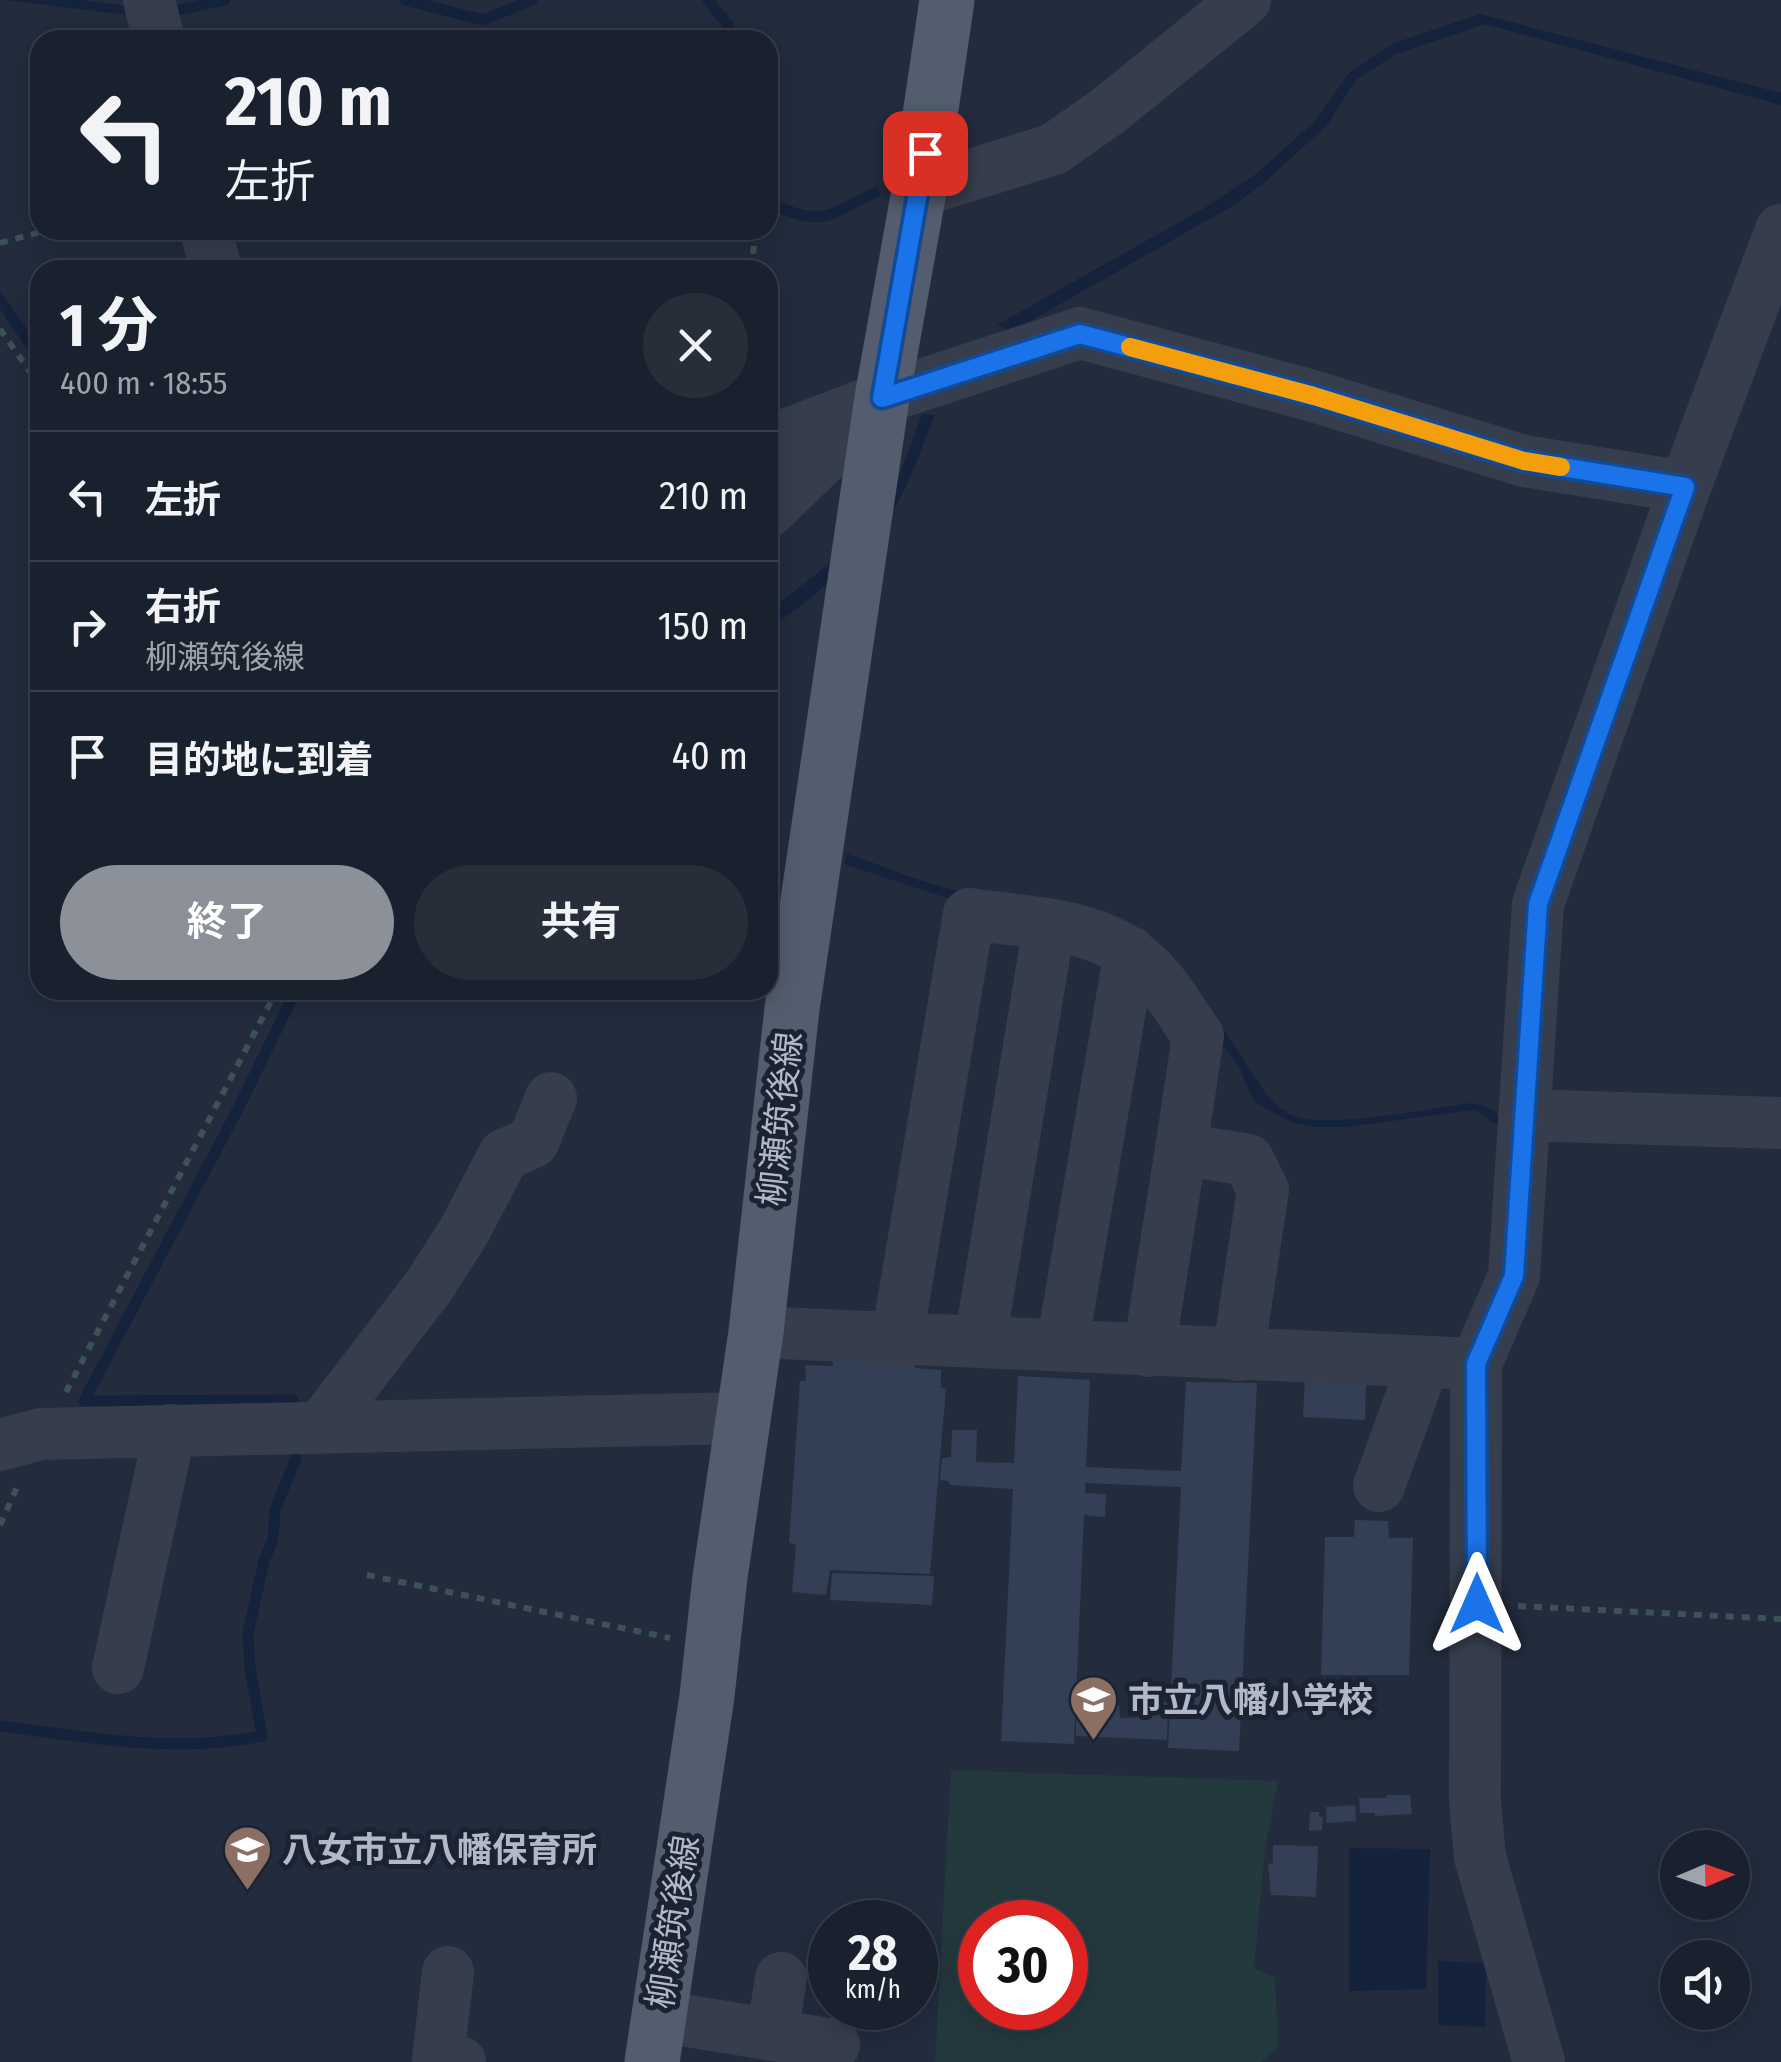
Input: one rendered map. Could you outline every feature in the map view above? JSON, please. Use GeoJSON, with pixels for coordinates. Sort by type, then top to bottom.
{"type":"FeatureCollection","features":[{"type":"Feature","properties":{"kind":"main road","name":"柳瀬筑後線"},"geometry":{"type":"LineString","coordinates":[[655,2039],[723,1644],[742,1418],[756,1332],[792,1008],[882,398],[919,191],[947,0]]}},
{"type":"Feature","properties":{"kind":"street"},"geometry":{"type":"LineString","coordinates":[[149,0],[156,30]]}},
{"type":"Feature","properties":{"kind":"street"},"geometry":{"type":"LineString","coordinates":[[919,191],[1054,148],[1108,111],[1244,0]]}},
{"type":"Feature","properties":{"kind":"street"},"geometry":{"type":"LineString","coordinates":[[1539,2062],[1480,1857],[1475,1802],[1476,1364],[1514,1276],[1538,904],[1685,487],[1781,230]]}},
{"type":"Feature","properties":{"kind":"street"},"geometry":{"type":"LineString","coordinates":[[778,443],[788,434],[882,398],[1080,334],[1314,396],[1524,461],[1685,487]]}},
{"type":"Feature","properties":{"kind":"street"},"geometry":{"type":"LineString","coordinates":[[778,502],[828,454]]}},
{"type":"Feature","properties":{"kind":"street"},"geometry":{"type":"LineString","coordinates":[[897,1338],[969,914],[1094,933],[1130,952],[1157,978],[1198,1036],[1149,1351]]}},
{"type":"Feature","properties":{"kind":"street"},"geometry":{"type":"LineString","coordinates":[[980,1342],[1049,926]]}},
{"type":"Feature","properties":{"kind":"street"},"geometry":{"type":"LineString","coordinates":[[1062,1346],[1130,952]]}},
{"type":"Feature","properties":{"kind":"street"},"geometry":{"type":"LineString","coordinates":[[322,1427],[429,1286],[463,1233],[504,1155],[533,1142],[551,1098]]}},
{"type":"Feature","properties":{"kind":"street"},"geometry":{"type":"LineString","coordinates":[[1524,1115],[1781,1122]]}},
{"type":"Feature","properties":{"kind":"street"},"geometry":{"type":"LineString","coordinates":[[1181,1149],[1248,1160],[1264,1190],[1238,1355]]}},
{"type":"Feature","properties":{"kind":"street"},"geometry":{"type":"LineString","coordinates":[[756,1332],[1476,1364]]}},
{"type":"Feature","properties":{"kind":"street"},"geometry":{"type":"LineString","coordinates":[[1379,1486],[1424,1362]]}},
{"type":"Feature","properties":{"kind":"street"},"geometry":{"type":"LineString","coordinates":[[24,1439],[170,1430],[742,1418]]}},
{"type":"Feature","properties":{"kind":"street"},"geometry":{"type":"LineString","coordinates":[[118,1668],[170,1430]]}},
{"type":"Feature","properties":{"kind":"street"},"geometry":{"type":"LineString","coordinates":[[448,1972],[438,2059],[460,2062]]}},
{"type":"Feature","properties":{"kind":"street"},"geometry":{"type":"LineString","coordinates":[[776,2044],[781,1978]]}},
{"type":"Feature","properties":{"kind":"street"},"geometry":{"type":"LineString","coordinates":[[655,2039],[834,2045]]}},
{"type":"Feature","properties":{"kind":"path"},"geometry":{"type":"LineString","coordinates":[[0,242],[30,234]]}},
{"type":"Feature","properties":{"kind":"path"},"geometry":{"type":"LineString","coordinates":[[0,329],[30,372]]}},
{"type":"Feature","properties":{"kind":"path"},"geometry":{"type":"LineString","coordinates":[[24,1439],[60,1402],[271,1000]]}},
{"type":"Feature","properties":{"kind":"path"},"geometry":{"type":"LineString","coordinates":[[367,1575],[723,1644]]}},
{"type":"Feature","properties":{"kind":"path"},"geometry":{"type":"LineString","coordinates":[[1477,1604],[1781,1619]]}},
{"type":"Feature","properties":{"kind":"green space"},"geometry":{"type":"Polygon","coordinates":[[[951,1770],[1278,1781],[1265,1849],[1254,1968],[1275,1978],[1278,2046],[1262,2062],[935,2062],[951,1770]]]}},
{"type":"Feature","properties":{"kind":"water"},"geometry":{"type":"Polygon","coordinates":[[[7,0],[80,0],[127,6],[128,15],[7,0]]]}},
{"type":"Feature","properties":{"kind":"water"},"geometry":{"type":"Polygon","coordinates":[[[1480,14],[1781,93],[1781,105],[1485,24],[1396,54],[1356,80],[1327,125],[1234,205],[1013,331],[997,325],[1206,207],[1256,174],[1314,122],[1349,73],[1392,44],[1480,14]]]}},
{"type":"Feature","properties":{"kind":"water"},"geometry":{"type":"Polygon","coordinates":[[[0,291],[30,334],[30,353],[0,309],[0,291]]]}},
{"type":"Feature","properties":{"kind":"water"},"geometry":{"type":"Polygon","coordinates":[[[922,414],[935,415],[902,494],[878,531],[845,567],[778,621],[778,604],[849,548],[892,496],[922,414]]]}},
{"type":"Feature","properties":{"kind":"water"},"geometry":{"type":"Polygon","coordinates":[[[847,854],[950,889],[1072,904],[1130,924],[1187,978],[1264,1091],[1294,1116],[1356,1119],[1473,1103],[1507,1120],[1504,1130],[1475,1110],[1346,1127],[1291,1122],[1254,1102],[1239,1067],[1159,962],[1138,941],[1092,919],[959,902],[844,864],[847,854]]]}},
{"type":"Feature","properties":{"kind":"water"},"geometry":{"type":"Polygon","coordinates":[[[1349,1848],[1430,1849],[1426,1989],[1349,1991],[1349,1848]]]}},
{"type":"Feature","properties":{"kind":"water"},"geometry":{"type":"Polygon","coordinates":[[[1438,1961],[1486,1963],[1485,2027],[1438,2025],[1438,1961]]]}},
{"type":"Feature","properties":{"kind":"building"},"geometry":{"type":"Polygon","coordinates":[[[832,1358],[915,1363],[915,1368],[941,1370],[941,1388],[946,1389],[930,1574],[830,1570],[826,1595],[792,1592],[796,1544],[789,1543],[800,1381],[806,1381],[805,1365],[833,1366],[832,1358]]]}},
{"type":"Feature","properties":{"kind":"building"},"geometry":{"type":"Polygon","coordinates":[[[1018,1376],[1090,1380],[1086,1467],[1181,1471],[1186,1382],[1257,1383],[1239,1751],[1168,1748],[1181,1487],[1085,1483],[1085,1493],[1106,1494],[1105,1517],[1084,1515],[1074,1744],[1001,1741],[1013,1489],[951,1485],[940,1480],[942,1458],[951,1457],[952,1430],[977,1430],[976,1462],[1014,1463],[1018,1376]]]}},
{"type":"Feature","properties":{"kind":"building"},"geometry":{"type":"Polygon","coordinates":[[[1305,1377],[1366,1379],[1365,1420],[1303,1417],[1305,1377]]]}},
{"type":"Feature","properties":{"kind":"building"},"geometry":{"type":"Polygon","coordinates":[[[1355,1520],[1388,1521],[1389,1538],[1413,1538],[1409,1675],[1321,1675],[1325,1537],[1354,1537],[1355,1520]]]}},
{"type":"Feature","properties":{"kind":"building"},"geometry":{"type":"Polygon","coordinates":[[[832,1573],[934,1576],[932,1605],[830,1600],[832,1573]]]}},
{"type":"Feature","properties":{"kind":"building"},"geometry":{"type":"Polygon","coordinates":[[[1146,1701],[1168,1703],[1167,1740],[1076,1736],[1076,1715],[1089,1714],[1089,1703],[1119,1705],[1120,1718],[1145,1717],[1146,1701]]]}},
{"type":"Feature","properties":{"kind":"building"},"geometry":{"type":"Polygon","coordinates":[[[1410,1795],[1412,1814],[1360,1813],[1359,1798],[1410,1795]]]}},
{"type":"Feature","properties":{"kind":"building"},"geometry":{"type":"Polygon","coordinates":[[[1355,1805],[1356,1821],[1327,1823],[1326,1807],[1355,1805]]]}},
{"type":"Feature","properties":{"kind":"building"},"geometry":{"type":"Polygon","coordinates":[[[1310,1812],[1319,1812],[1319,1817],[1323,1817],[1322,1830],[1309,1831],[1310,1812]]]}},
{"type":"Feature","properties":{"kind":"building"},"geometry":{"type":"Polygon","coordinates":[[[1273,1845],[1318,1846],[1316,1897],[1271,1895],[1268,1864],[1273,1863],[1273,1845]]]}},
{"type":"Feature","properties":{"kind":"waterway"},"geometry":{"type":"LineString","coordinates":[[166,13],[225,0]]}},
{"type":"Feature","properties":{"kind":"waterway"},"geometry":{"type":"LineString","coordinates":[[405,0],[483,20],[532,0]]}},
{"type":"Feature","properties":{"kind":"waterway"},"geometry":{"type":"LineString","coordinates":[[708,0],[728,25]]}},
{"type":"Feature","properties":{"kind":"waterway"},"geometry":{"type":"LineString","coordinates":[[778,207],[801,215],[822,216],[874,193]]}},
{"type":"Feature","properties":{"kind":"waterway"},"geometry":{"type":"LineString","coordinates":[[291,1000],[84,1401],[293,1400],[294,1409]]}},
{"type":"Feature","properties":{"kind":"waterway"},"geometry":{"type":"LineString","coordinates":[[0,1726],[164,1744],[262,1736],[248,1633],[264,1561],[273,1539],[275,1510],[296,1458],[295,1444]]}},
{"type":"Feature","properties":{"kind":"slow traffic"},"geometry":{"type":"LineString","coordinates":[[1130,347],[1314,396],[1524,461],[1561,467]]}},
{"type":"Feature","properties":{"kind":"place","name":"市立八幡小学校"},"geometry":{"type":"Point","coordinates":[1093,1742]}},
{"type":"Feature","properties":{"kind":"place","name":"八女市立八幡保育所"},"geometry":{"type":"Point","coordinates":[247,1892]}},
{"type":"Feature","properties":{"kind":"route"},"geometry":{"type":"LineString","coordinates":[[925,153],[882,398],[1080,334],[1314,396],[1524,461],[1685,487],[1538,904],[1514,1276],[1476,1364],[1477,1604]]}}]}
